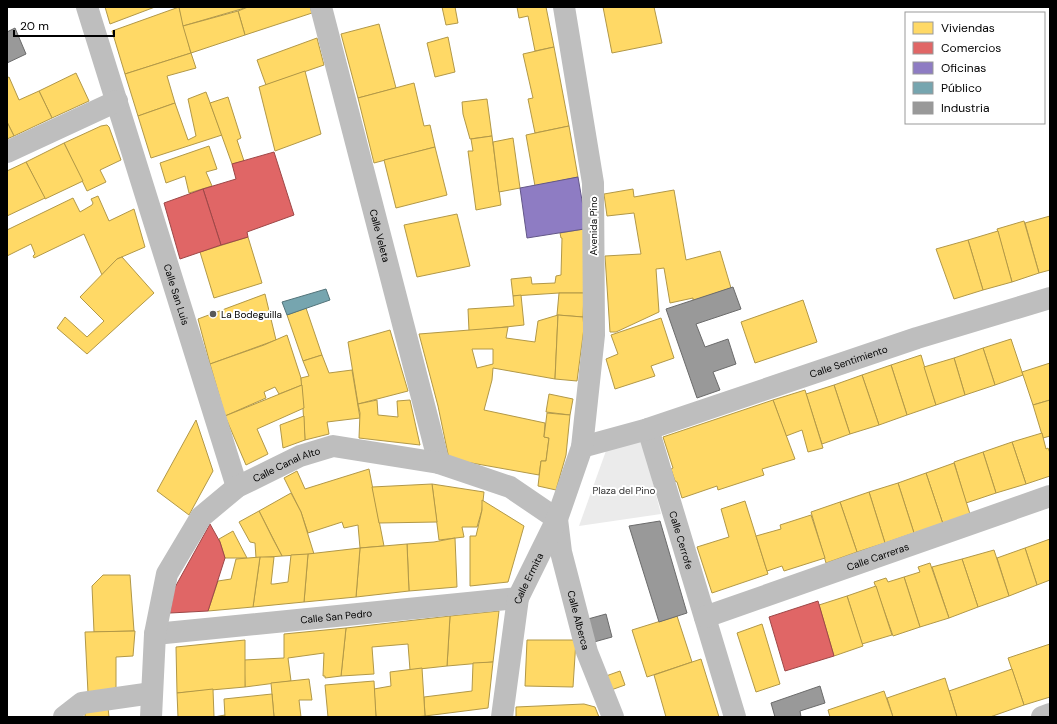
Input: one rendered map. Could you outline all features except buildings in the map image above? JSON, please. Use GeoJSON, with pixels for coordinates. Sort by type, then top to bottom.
{"type":"FeatureCollection","features":[{"type":"Feature","properties":{"kind":"street","name":"Calle San Luis"},"geometry":{"type":"LineString","coordinates":[[87,7],[237,487]]}},
{"type":"Feature","properties":{"kind":"street","name":"Calle Veleta"},"geometry":{"type":"LineString","coordinates":[[321,7],[439,464]]}},
{"type":"Feature","properties":{"kind":"street","name":"Avenida Pino"},"geometry":{"type":"LineString","coordinates":[[564,7],[593,183],[594,335],[582,447]]}},
{"type":"Feature","properties":{"kind":"street"},"geometry":{"type":"LineString","coordinates":[[7,152],[117,101]]}},
{"type":"Feature","properties":{"kind":"street","name":"Calle Sentimiento"},"geometry":{"type":"LineString","coordinates":[[648,429],[917,338],[1050,298]]}},
{"type":"Feature","properties":{"kind":"street"},"geometry":{"type":"LineString","coordinates":[[582,447],[648,429]]}},
{"type":"Feature","properties":{"kind":"street","name":"Calle Cerrofe"},"geometry":{"type":"LineString","coordinates":[[648,429],[735,717]]}},
{"type":"Feature","properties":{"kind":"street","name":"Calle Canal Alto"},"geometry":{"type":"LineString","coordinates":[[151,717],[154,634],[167,574],[201,517],[237,487],[300,456],[333,446],[439,464],[510,487],[556,519]]}},
{"type":"Feature","properties":{"kind":"street","name":"Calle Ermita"},"geometry":{"type":"LineString","coordinates":[[502,717],[518,598],[556,519],[582,447]]}},
{"type":"Feature","properties":{"kind":"street","name":"Calle Carreras"},"geometry":{"type":"LineString","coordinates":[[705,617],[1050,496]]}},
{"type":"Feature","properties":{"kind":"street","name":"Calle Alberca"},"geometry":{"type":"LineString","coordinates":[[556,519],[562,552],[587,652],[613,717]]}},
{"type":"Feature","properties":{"kind":"street","name":"Calle San Pedro"},"geometry":{"type":"LineString","coordinates":[[154,634],[518,598]]}},
{"type":"Feature","properties":{"kind":"street"},"geometry":{"type":"LineString","coordinates":[[64,717],[82,703],[152,693]]}},
{"type":"Feature","properties":{"kind":"street"},"geometry":{"type":"LineString","coordinates":[[1042,717],[1050,714]]}},
{"type":"Feature","properties":{"kind":"green space","name":"Plaza del Pino"},"geometry":{"type":"Polygon","coordinates":[[[642,440],[661,514],[579,526],[607,448],[642,440]]]}},
{"type":"Feature","properties":{"kind":"place","name":"La Bodeguilla"},"geometry":{"type":"Point","coordinates":[213,314]}}]}
